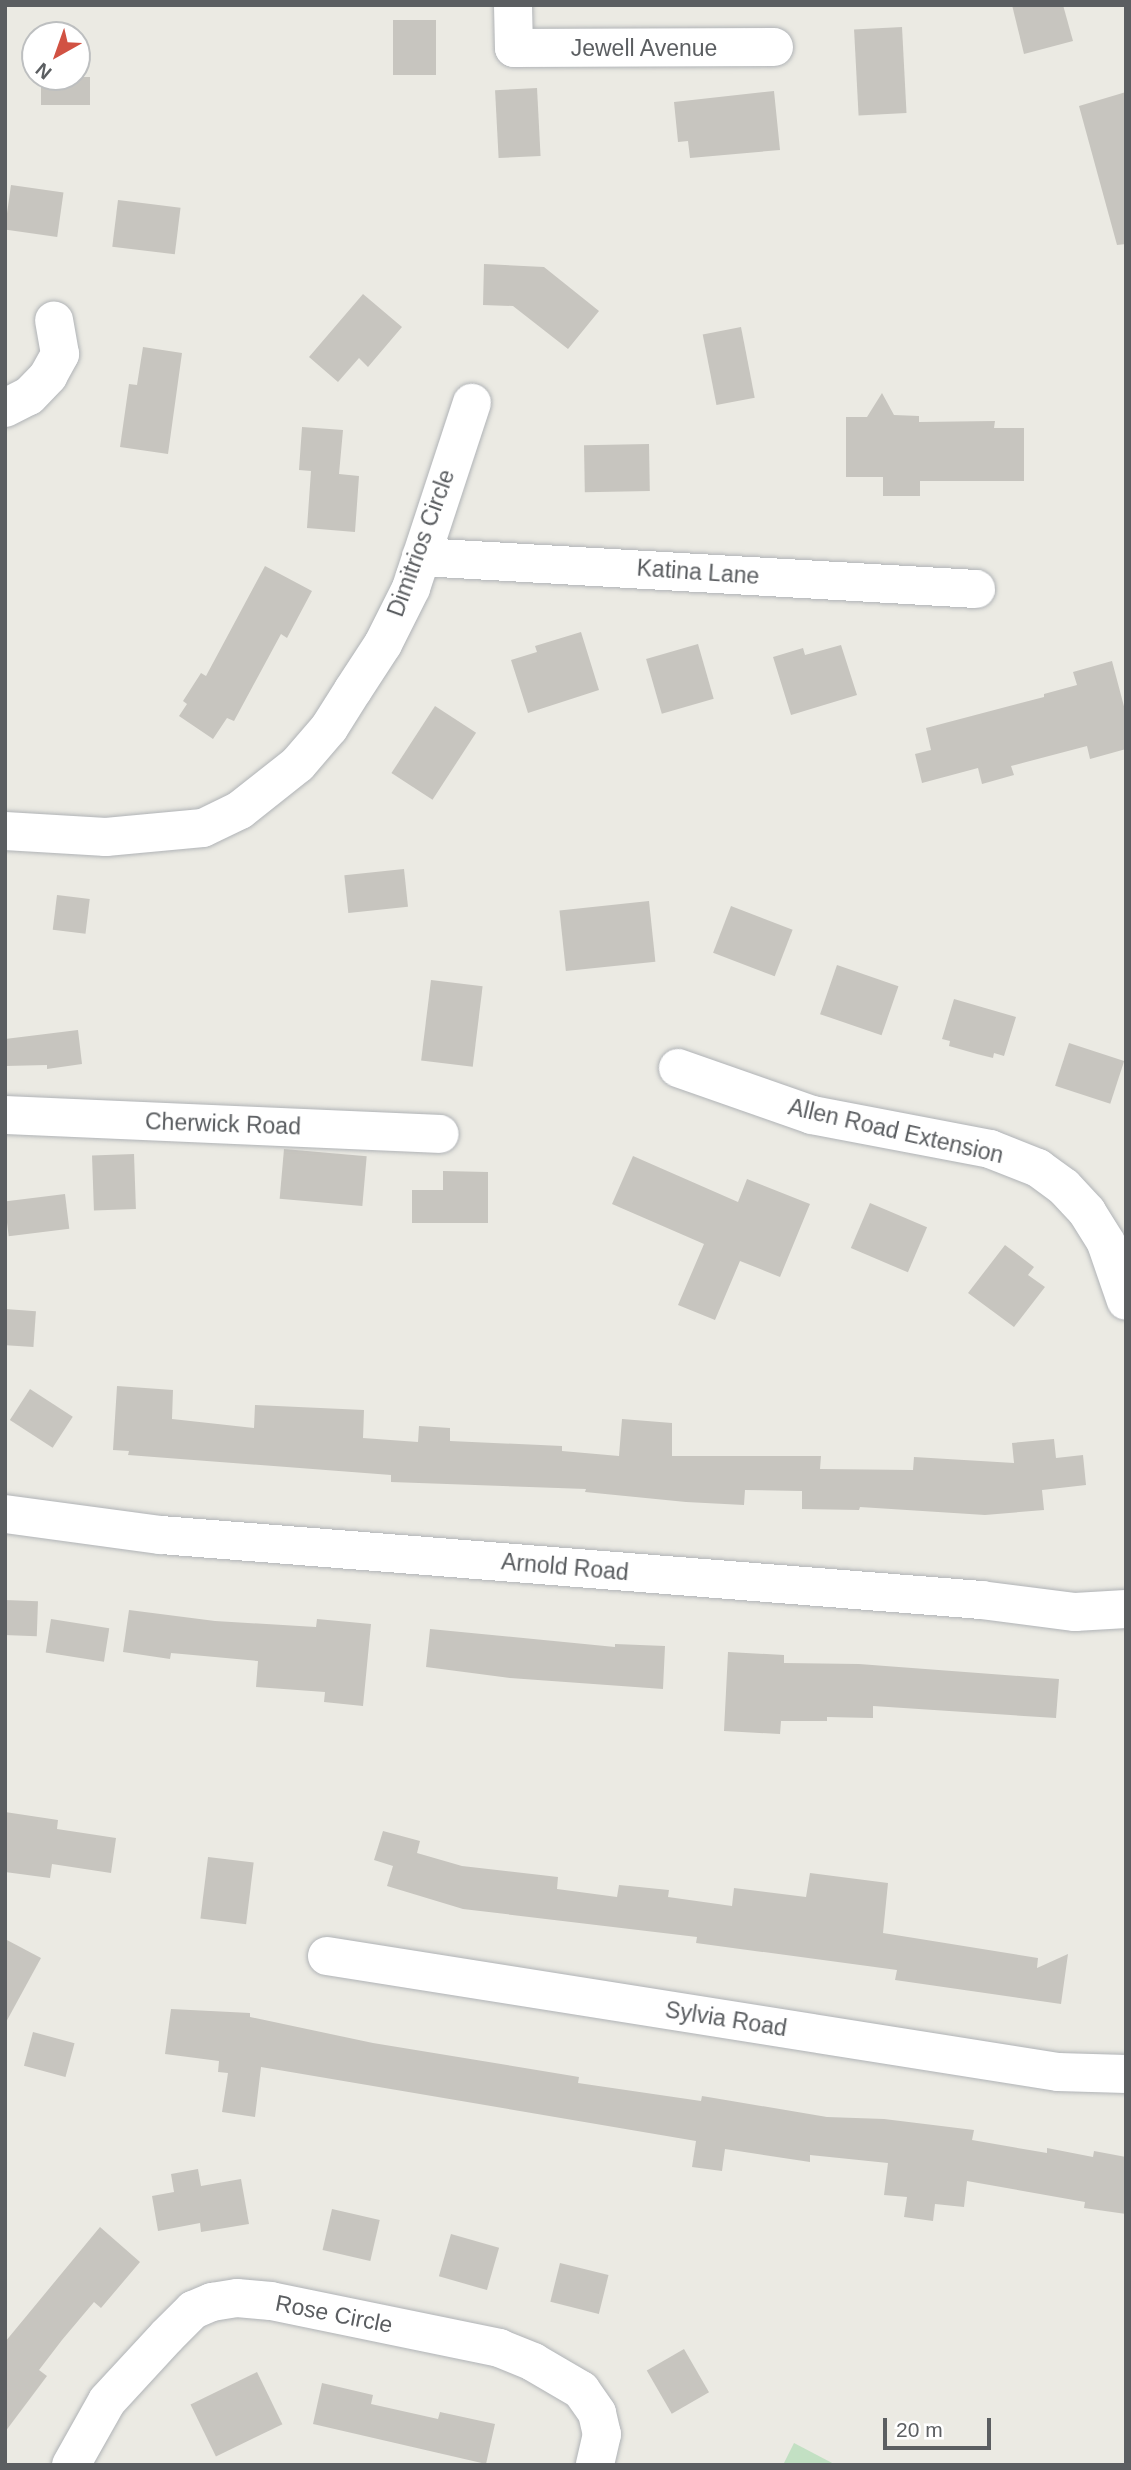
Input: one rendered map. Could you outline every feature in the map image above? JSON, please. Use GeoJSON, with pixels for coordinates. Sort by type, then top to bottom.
{"type":"FeatureCollection","features":[{"type":"Feature","properties":{"kind":"street","name":"Jewell Avenue"},"geometry":{"type":"LineString","coordinates":[[513,5],[514,48],[774,47]]}},
{"type":"Feature","properties":{"kind":"street"},"geometry":{"type":"LineString","coordinates":[[5,408],[29,396],[48,376],[60,354],[54,321]]}},
{"type":"Feature","properties":{"kind":"street","name":"Dimitrios Circle"},"geometry":{"type":"LineString","coordinates":[[5,831],[106,837],[163,834],[203,828],[240,810],[289,772],[329,728],[383,644],[411,587],[472,403]]}},
{"type":"Feature","properties":{"kind":"street","name":"Katina Lane"},"geometry":{"type":"LineString","coordinates":[[421,557],[650,568],[976,589]]}},
{"type":"Feature","properties":{"kind":"street","name":"Allen Road Extension"},"geometry":{"type":"LineString","coordinates":[[678,1069],[812,1115],[990,1149],[1038,1168],[1064,1187],[1087,1212],[1106,1243],[1126,1301]]}},
{"type":"Feature","properties":{"kind":"street","name":"Cherwick Road"},"geometry":{"type":"LineString","coordinates":[[5,1115],[440,1134]]}},
{"type":"Feature","properties":{"kind":"street","name":"Arnold Road"},"geometry":{"type":"LineString","coordinates":[[5,1514],[161,1535],[981,1600],[1076,1612],[1126,1609]]}},
{"type":"Feature","properties":{"kind":"street","name":"Sylvia Road"},"geometry":{"type":"LineString","coordinates":[[327,1956],[1058,2071],[1126,2074]]}},
{"type":"Feature","properties":{"kind":"street","name":"Rose Circle"},"geometry":{"type":"LineString","coordinates":[[71,2465],[107,2401],[176,2327],[193,2310],[212,2302],[237,2298],[271,2301],[499,2348],[533,2362],[581,2390],[597,2413],[602,2434],[595,2465]]}},
{"type":"Feature","properties":{"kind":"green space"},"geometry":{"type":"Polygon","coordinates":[[[794,2443],[836,2465],[783,2465],[794,2443]]]}},
{"type":"Feature","properties":{"kind":"building"},"geometry":{"type":"Polygon","coordinates":[[[1012,5],[1063,5],[1073,41],[1024,54],[1012,5]]]}},
{"type":"Feature","properties":{"kind":"building"},"geometry":{"type":"Polygon","coordinates":[[[393,20],[436,20],[436,75],[393,75],[393,20]]]}},
{"type":"Feature","properties":{"kind":"building"},"geometry":{"type":"Polygon","coordinates":[[[902,27],[907,113],[859,115],[854,30],[902,27]]]}},
{"type":"Feature","properties":{"kind":"building"},"geometry":{"type":"Polygon","coordinates":[[[537,88],[541,156],[499,158],[495,90],[537,88]]]}},
{"type":"Feature","properties":{"kind":"building"},"geometry":{"type":"Polygon","coordinates":[[[41,91],[90,91],[90,105],[41,105],[41,91]]]}},
{"type":"Feature","properties":{"kind":"building"},"geometry":{"type":"Polygon","coordinates":[[[774,91],[780,150],[690,158],[688,141],[678,142],[674,102],[774,91]]]}},
{"type":"Feature","properties":{"kind":"building"},"geometry":{"type":"Polygon","coordinates":[[[1126,92],[1126,244],[1117,245],[1079,106],[1126,92]]]}},
{"type":"Feature","properties":{"kind":"building"},"geometry":{"type":"Polygon","coordinates":[[[11,185],[63,192],[57,237],[5,230],[11,185]]]}},
{"type":"Feature","properties":{"kind":"building"},"geometry":{"type":"Polygon","coordinates":[[[118,200],[181,208],[175,254],[112,247],[118,200]]]}},
{"type":"Feature","properties":{"kind":"building"},"geometry":{"type":"Polygon","coordinates":[[[484,264],[544,267],[599,311],[568,349],[513,306],[483,305],[484,264]]]}},
{"type":"Feature","properties":{"kind":"building"},"geometry":{"type":"Polygon","coordinates":[[[363,294],[402,327],[368,367],[359,358],[338,382],[309,357],[363,294]]]}},
{"type":"Feature","properties":{"kind":"building"},"geometry":{"type":"Polygon","coordinates":[[[741,327],[755,398],[716,405],[703,334],[741,327]]]}},
{"type":"Feature","properties":{"kind":"building"},"geometry":{"type":"Polygon","coordinates":[[[143,347],[182,353],[168,454],[120,447],[129,384],[137,385],[143,347]]]}},
{"type":"Feature","properties":{"kind":"building"},"geometry":{"type":"Polygon","coordinates":[[[882,393],[894,415],[919,416],[919,422],[995,421],[994,428],[1024,428],[1024,481],[920,481],[920,496],[883,496],[883,477],[846,477],[846,417],[867,417],[882,393]]]}},
{"type":"Feature","properties":{"kind":"building"},"geometry":{"type":"Polygon","coordinates":[[[302,427],[343,430],[339,474],[359,476],[355,532],[307,528],[311,471],[299,470],[302,427]]]}},
{"type":"Feature","properties":{"kind":"building"},"geometry":{"type":"Polygon","coordinates":[[[649,444],[650,491],[585,492],[584,445],[649,444]]]}},
{"type":"Feature","properties":{"kind":"building"},"geometry":{"type":"Polygon","coordinates":[[[265,566],[312,591],[287,638],[281,634],[234,721],[227,718],[213,739],[179,716],[187,704],[183,701],[201,673],[206,676],[265,566]]]}},
{"type":"Feature","properties":{"kind":"building"},"geometry":{"type":"Polygon","coordinates":[[[581,632],[599,690],[528,713],[511,660],[537,652],[535,646],[581,632]]]}},
{"type":"Feature","properties":{"kind":"building"},"geometry":{"type":"Polygon","coordinates":[[[698,644],[714,699],[662,714],[646,659],[698,644]]]}},
{"type":"Feature","properties":{"kind":"building"},"geometry":{"type":"Polygon","coordinates":[[[841,645],[857,695],[791,715],[773,657],[803,648],[805,655],[841,645]]]}},
{"type":"Feature","properties":{"kind":"building"},"geometry":{"type":"Polygon","coordinates":[[[1112,661],[1126,714],[1126,749],[1090,759],[1087,746],[1011,766],[1014,775],[982,784],[978,768],[922,783],[915,754],[931,750],[926,728],[1044,697],[1044,694],[1077,685],[1073,672],[1112,661]]]}},
{"type":"Feature","properties":{"kind":"building"},"geometry":{"type":"Polygon","coordinates":[[[435,706],[476,733],[433,800],[391,773],[435,706]]]}},
{"type":"Feature","properties":{"kind":"building"},"geometry":{"type":"Polygon","coordinates":[[[404,869],[408,907],[348,913],[344,875],[404,869]]]}},
{"type":"Feature","properties":{"kind":"building"},"geometry":{"type":"Polygon","coordinates":[[[57,895],[90,899],[85,934],[53,930],[57,895]]]}},
{"type":"Feature","properties":{"kind":"building"},"geometry":{"type":"Polygon","coordinates":[[[649,901],[655,962],[566,971],[559,910],[649,901]]]}},
{"type":"Feature","properties":{"kind":"building"},"geometry":{"type":"Polygon","coordinates":[[[731,906],[793,930],[775,976],[713,953],[731,906]]]}},
{"type":"Feature","properties":{"kind":"building"},"geometry":{"type":"Polygon","coordinates":[[[837,965],[898,986],[882,1035],[820,1014],[837,965]]]}},
{"type":"Feature","properties":{"kind":"building"},"geometry":{"type":"Polygon","coordinates":[[[431,980],[483,986],[473,1067],[421,1060],[431,980]]]}},
{"type":"Feature","properties":{"kind":"building"},"geometry":{"type":"Polygon","coordinates":[[[954,999],[1016,1017],[1004,1056],[994,1053],[993,1058],[977,1054],[949,1046],[950,1041],[942,1039],[954,999]]]}},
{"type":"Feature","properties":{"kind":"building"},"geometry":{"type":"Polygon","coordinates":[[[78,1030],[82,1064],[47,1069],[47,1065],[5,1066],[5,1039],[78,1030]]]}},
{"type":"Feature","properties":{"kind":"building"},"geometry":{"type":"Polygon","coordinates":[[[1069,1043],[1124,1061],[1110,1104],[1055,1086],[1069,1043]]]}},
{"type":"Feature","properties":{"kind":"building"},"geometry":{"type":"Polygon","coordinates":[[[284,1149],[367,1156],[362,1206],[280,1199],[284,1149]]]}},
{"type":"Feature","properties":{"kind":"building"},"geometry":{"type":"Polygon","coordinates":[[[134,1154],[136,1209],[94,1210],[92,1155],[134,1154]]]}},
{"type":"Feature","properties":{"kind":"building"},"geometry":{"type":"Polygon","coordinates":[[[633,1156],[738,1202],[747,1179],[810,1204],[780,1277],[740,1261],[715,1320],[678,1305],[704,1244],[612,1204],[633,1156]]]}},
{"type":"Feature","properties":{"kind":"building"},"geometry":{"type":"Polygon","coordinates":[[[443,1171],[488,1172],[488,1223],[412,1223],[412,1190],[443,1190],[443,1171]]]}},
{"type":"Feature","properties":{"kind":"building"},"geometry":{"type":"Polygon","coordinates":[[[65,1194],[69,1229],[9,1236],[5,1201],[65,1194]]]}},
{"type":"Feature","properties":{"kind":"building"},"geometry":{"type":"Polygon","coordinates":[[[870,1203],[927,1227],[908,1272],[851,1248],[870,1203]]]}},
{"type":"Feature","properties":{"kind":"building"},"geometry":{"type":"Polygon","coordinates":[[[1005,1245],[1034,1267],[1028,1275],[1045,1287],[1014,1327],[968,1293],[1005,1245]]]}},
{"type":"Feature","properties":{"kind":"building"},"geometry":{"type":"Polygon","coordinates":[[[5,1309],[36,1311],[33,1347],[5,1345],[5,1309]]]}},
{"type":"Feature","properties":{"kind":"building"},"geometry":{"type":"Polygon","coordinates":[[[117,1386],[173,1390],[172,1419],[254,1428],[255,1405],[364,1410],[363,1438],[418,1442],[419,1426],[450,1428],[450,1441],[562,1446],[562,1451],[619,1456],[622,1419],[672,1423],[672,1456],[821,1456],[820,1469],[913,1470],[914,1457],[1014,1463],[1012,1443],[1054,1439],[1056,1458],[1083,1455],[1086,1485],[1042,1490],[1044,1510],[985,1515],[860,1507],[859,1510],[802,1509],[802,1491],[745,1490],[744,1505],[585,1492],[586,1489],[391,1482],[391,1475],[128,1455],[129,1451],[113,1450],[117,1386]]]}},
{"type":"Feature","properties":{"kind":"building"},"geometry":{"type":"Polygon","coordinates":[[[30,1389],[73,1417],[53,1448],[10,1420],[30,1389]]]}},
{"type":"Feature","properties":{"kind":"building"},"geometry":{"type":"Polygon","coordinates":[[[5,1600],[38,1601],[37,1636],[5,1635],[5,1600]]]}},
{"type":"Feature","properties":{"kind":"building"},"geometry":{"type":"Polygon","coordinates":[[[129,1610],[215,1621],[316,1627],[317,1619],[371,1624],[363,1706],[324,1702],[325,1692],[256,1687],[258,1661],[171,1653],[170,1659],[123,1652],[129,1610]]]}},
{"type":"Feature","properties":{"kind":"building"},"geometry":{"type":"Polygon","coordinates":[[[51,1619],[109,1628],[104,1662],[46,1653],[51,1619]]]}},
{"type":"Feature","properties":{"kind":"building"},"geometry":{"type":"Polygon","coordinates":[[[430,1629],[615,1647],[615,1644],[665,1646],[663,1689],[510,1678],[426,1667],[430,1629]]]}},
{"type":"Feature","properties":{"kind":"building"},"geometry":{"type":"Polygon","coordinates":[[[728,1652],[784,1655],[784,1663],[859,1664],[1059,1679],[1056,1718],[873,1706],[873,1718],[827,1717],[827,1721],[781,1721],[780,1734],[724,1731],[728,1652]]]}},
{"type":"Feature","properties":{"kind":"building"},"geometry":{"type":"Polygon","coordinates":[[[5,1812],[58,1820],[57,1829],[116,1838],[111,1873],[52,1864],[50,1878],[5,1872],[5,1812]]]}},
{"type":"Feature","properties":{"kind":"building"},"geometry":{"type":"Polygon","coordinates":[[[383,1831],[420,1841],[417,1853],[462,1866],[558,1877],[557,1889],[617,1897],[619,1885],[669,1890],[668,1897],[732,1906],[734,1888],[806,1897],[810,1873],[888,1883],[883,1933],[1038,1958],[1037,1968],[1068,1954],[1061,2004],[895,1980],[897,1970],[696,1943],[697,1937],[463,1909],[387,1886],[393,1866],[374,1860],[383,1831]]]}},
{"type":"Feature","properties":{"kind":"building"},"geometry":{"type":"Polygon","coordinates":[[[208,1857],[254,1863],[246,1924],[200,1919],[208,1857]]]}},
{"type":"Feature","properties":{"kind":"building"},"geometry":{"type":"Polygon","coordinates":[[[5,1939],[41,1958],[5,2024],[5,1939]]]}},
{"type":"Feature","properties":{"kind":"building"},"geometry":{"type":"Polygon","coordinates":[[[171,2009],[250,2013],[250,2017],[373,2043],[579,2077],[578,2083],[701,2101],[702,2096],[827,2117],[884,2119],[974,2130],[972,2140],[1047,2153],[1047,2148],[1093,2157],[1094,2151],[1126,2157],[1126,2214],[1084,2208],[1085,2202],[967,2181],[964,2207],[935,2204],[933,2221],[904,2217],[907,2197],[884,2195],[888,2163],[810,2155],[810,2162],[725,2149],[722,2171],[692,2167],[696,2141],[261,2067],[255,2117],[222,2112],[228,2073],[218,2072],[219,2061],[165,2054],[171,2009]]]}},
{"type":"Feature","properties":{"kind":"building"},"geometry":{"type":"Polygon","coordinates":[[[33,2032],[75,2043],[65,2077],[24,2066],[33,2032]]]}},
{"type":"Feature","properties":{"kind":"building"},"geometry":{"type":"Polygon","coordinates":[[[198,2169],[201,2186],[241,2179],[249,2224],[201,2232],[200,2223],[158,2231],[152,2196],[174,2192],[171,2174],[198,2169]]]}},
{"type":"Feature","properties":{"kind":"building"},"geometry":{"type":"Polygon","coordinates":[[[332,2209],[380,2220],[370,2261],[323,2250],[332,2209]]]}},
{"type":"Feature","properties":{"kind":"building"},"geometry":{"type":"Polygon","coordinates":[[[100,2227],[140,2262],[101,2308],[94,2302],[62,2340],[39,2370],[47,2376],[5,2432],[5,2342],[100,2227]]]}},
{"type":"Feature","properties":{"kind":"building"},"geometry":{"type":"Polygon","coordinates":[[[451,2234],[499,2248],[487,2290],[439,2276],[451,2234]]]}},
{"type":"Feature","properties":{"kind":"building"},"geometry":{"type":"Polygon","coordinates":[[[560,2263],[609,2275],[599,2314],[550,2302],[560,2263]]]}},
{"type":"Feature","properties":{"kind":"building"},"geometry":{"type":"Polygon","coordinates":[[[684,2349],[709,2392],[672,2414],[647,2370],[684,2349]]]}},
{"type":"Feature","properties":{"kind":"building"},"geometry":{"type":"Polygon","coordinates":[[[257,2372],[282,2424],[216,2457],[190,2404],[257,2372]]]}},
{"type":"Feature","properties":{"kind":"building"},"geometry":{"type":"Polygon","coordinates":[[[322,2383],[373,2395],[371,2404],[438,2419],[440,2412],[495,2424],[486,2464],[313,2424],[322,2383]]]}}]}
